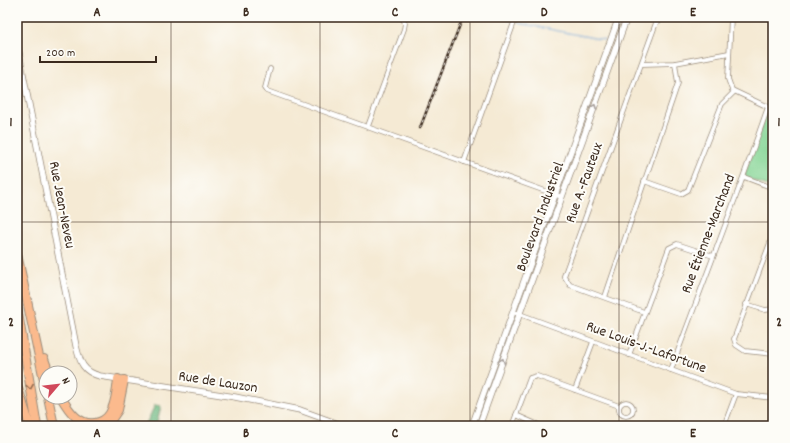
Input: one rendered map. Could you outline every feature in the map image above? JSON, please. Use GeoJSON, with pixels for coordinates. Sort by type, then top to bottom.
{"type":"FeatureCollection","features":[{"type":"Feature","properties":{"kind":"highway"},"geometry":{"type":"LineString","coordinates":[[17,254],[41,365]]}},
{"type":"Feature","properties":{"kind":"highway"},"geometry":{"type":"LineString","coordinates":[[17,307],[37,426]]}},
{"type":"Feature","properties":{"kind":"highway"},"geometry":{"type":"LineString","coordinates":[[34,336],[46,365]]}},
{"type":"Feature","properties":{"kind":"highway"},"geometry":{"type":"LineString","coordinates":[[68,405],[79,419],[88,423],[98,422],[107,417],[112,410],[121,379]]}},
{"type":"Feature","properties":{"kind":"highway"},"geometry":{"type":"LineString","coordinates":[[107,426],[119,408],[121,379]]}},
{"type":"Feature","properties":{"kind":"highway"},"geometry":{"type":"LineString","coordinates":[[17,385],[30,426]]}},
{"type":"Feature","properties":{"kind":"highway"},"geometry":{"type":"LineString","coordinates":[[50,405],[54,426]]}},
{"type":"Feature","properties":{"kind":"street"},"geometry":{"type":"LineString","coordinates":[[368,126],[404,29],[402,17]]}},
{"type":"Feature","properties":{"kind":"street"},"geometry":{"type":"LineString","coordinates":[[464,162],[516,17]]}},
{"type":"Feature","properties":{"kind":"street","name":"Boulevard Industriel"},"geometry":{"type":"LineString","coordinates":[[479,426],[516,313],[523,284],[619,17]]}},
{"type":"Feature","properties":{"kind":"street","name":"Boulevard Industriel"},"geometry":{"type":"LineString","coordinates":[[472,426],[516,313],[529,286],[627,17]]}},
{"type":"Feature","properties":{"kind":"street","name":"Rue A.-Fauteux"},"geometry":{"type":"LineString","coordinates":[[644,312],[605,296],[570,285],[564,276],[656,23],[664,17]]}},
{"type":"Feature","properties":{"kind":"street"},"geometry":{"type":"LineString","coordinates":[[731,17],[728,79],[734,92],[773,107]]}},
{"type":"Feature","properties":{"kind":"street"},"geometry":{"type":"LineString","coordinates":[[612,37],[619,39]]}},
{"type":"Feature","properties":{"kind":"street","name":"Rue Jean-Neveu"},"geometry":{"type":"LineString","coordinates":[[17,43],[76,346],[81,363],[86,370]]}},
{"type":"Feature","properties":{"kind":"street"},"geometry":{"type":"LineString","coordinates":[[607,52],[613,54]]}},
{"type":"Feature","properties":{"kind":"street"},"geometry":{"type":"LineString","coordinates":[[642,64],[675,63],[729,53]]}},
{"type":"Feature","properties":{"kind":"street"},"geometry":{"type":"LineString","coordinates":[[605,296],[626,239],[644,181],[678,83],[675,63]]}},
{"type":"Feature","properties":{"kind":"street"},"geometry":{"type":"LineString","coordinates":[[270,69],[265,88],[267,91],[368,126],[562,197]]}},
{"type":"Feature","properties":{"kind":"street"},"geometry":{"type":"LineString","coordinates":[[595,86],[601,88]]}},
{"type":"Feature","properties":{"kind":"street"},"geometry":{"type":"LineString","coordinates":[[644,181],[681,194],[685,194],[688,190],[722,104],[734,92]]}},
{"type":"Feature","properties":{"kind":"street","name":"Rue Étienne-Marchand"},"geometry":{"type":"LineString","coordinates":[[671,370],[744,177],[768,106]]}},
{"type":"Feature","properties":{"kind":"street"},"geometry":{"type":"LineString","coordinates":[[582,120],[588,123]]}},
{"type":"Feature","properties":{"kind":"street"},"geometry":{"type":"LineString","coordinates":[[574,144],[580,147]]}},
{"type":"Feature","properties":{"kind":"street"},"geometry":{"type":"LineString","coordinates":[[568,159],[574,162]]}},
{"type":"Feature","properties":{"kind":"street"},"geometry":{"type":"LineString","coordinates":[[744,177],[773,188]]}},
{"type":"Feature","properties":{"kind":"street"},"geometry":{"type":"LineString","coordinates":[[773,235],[734,339],[736,345],[745,351],[773,354]]}},
{"type":"Feature","properties":{"kind":"street"},"geometry":{"type":"LineString","coordinates":[[629,355],[669,248],[677,244],[713,256]]}},
{"type":"Feature","properties":{"kind":"street"},"geometry":{"type":"LineString","coordinates":[[523,284],[529,286]]}},
{"type":"Feature","properties":{"kind":"street"},"geometry":{"type":"LineString","coordinates":[[746,304],[765,310],[773,309]]}},
{"type":"Feature","properties":{"kind":"street","name":"Rue Louis-J.-Lafortune"},"geometry":{"type":"LineString","coordinates":[[516,313],[736,394],[773,398]]}},
{"type":"Feature","properties":{"kind":"street"},"geometry":{"type":"LineString","coordinates":[[575,390],[593,342]]}},
{"type":"Feature","properties":{"kind":"street","name":"Rue de Lauzon"},"geometry":{"type":"LineString","coordinates":[[86,370],[95,375],[239,398],[300,410],[344,426]]}},
{"type":"Feature","properties":{"kind":"street"},"geometry":{"type":"LineString","coordinates":[[512,426],[530,378],[537,376],[619,406]]}},
{"type":"Feature","properties":{"kind":"street"},"geometry":{"type":"LineString","coordinates":[[724,426],[736,394]]}},
{"type":"Feature","properties":{"kind":"street"},"geometry":{"type":"LineString","coordinates":[[516,415],[541,426]]}},
{"type":"Feature","properties":{"kind":"street"},"geometry":{"type":"LineString","coordinates":[[679,426],[682,424],[687,426]]}},
{"type":"Feature","properties":{"kind":"green space"},"geometry":{"type":"Polygon","coordinates":[[[768,107],[773,107],[773,188],[744,177],[768,107]]]}},
{"type":"Feature","properties":{"kind":"green space"},"geometry":{"type":"Polygon","coordinates":[[[155,405],[161,406],[156,426],[145,426],[155,405]]]}},
{"type":"Feature","properties":{"kind":"waterway"},"geometry":{"type":"LineString","coordinates":[[500,17],[511,21]]}},
{"type":"Feature","properties":{"kind":"waterway"},"geometry":{"type":"LineString","coordinates":[[518,23],[604,40]]}},
{"type":"Feature","properties":{"kind":"waterway"},"geometry":{"type":"LineString","coordinates":[[17,406],[22,426]]}},
{"type":"Feature","properties":{"kind":"railway"},"geometry":{"type":"LineString","coordinates":[[420,128],[463,17]]}}]}
